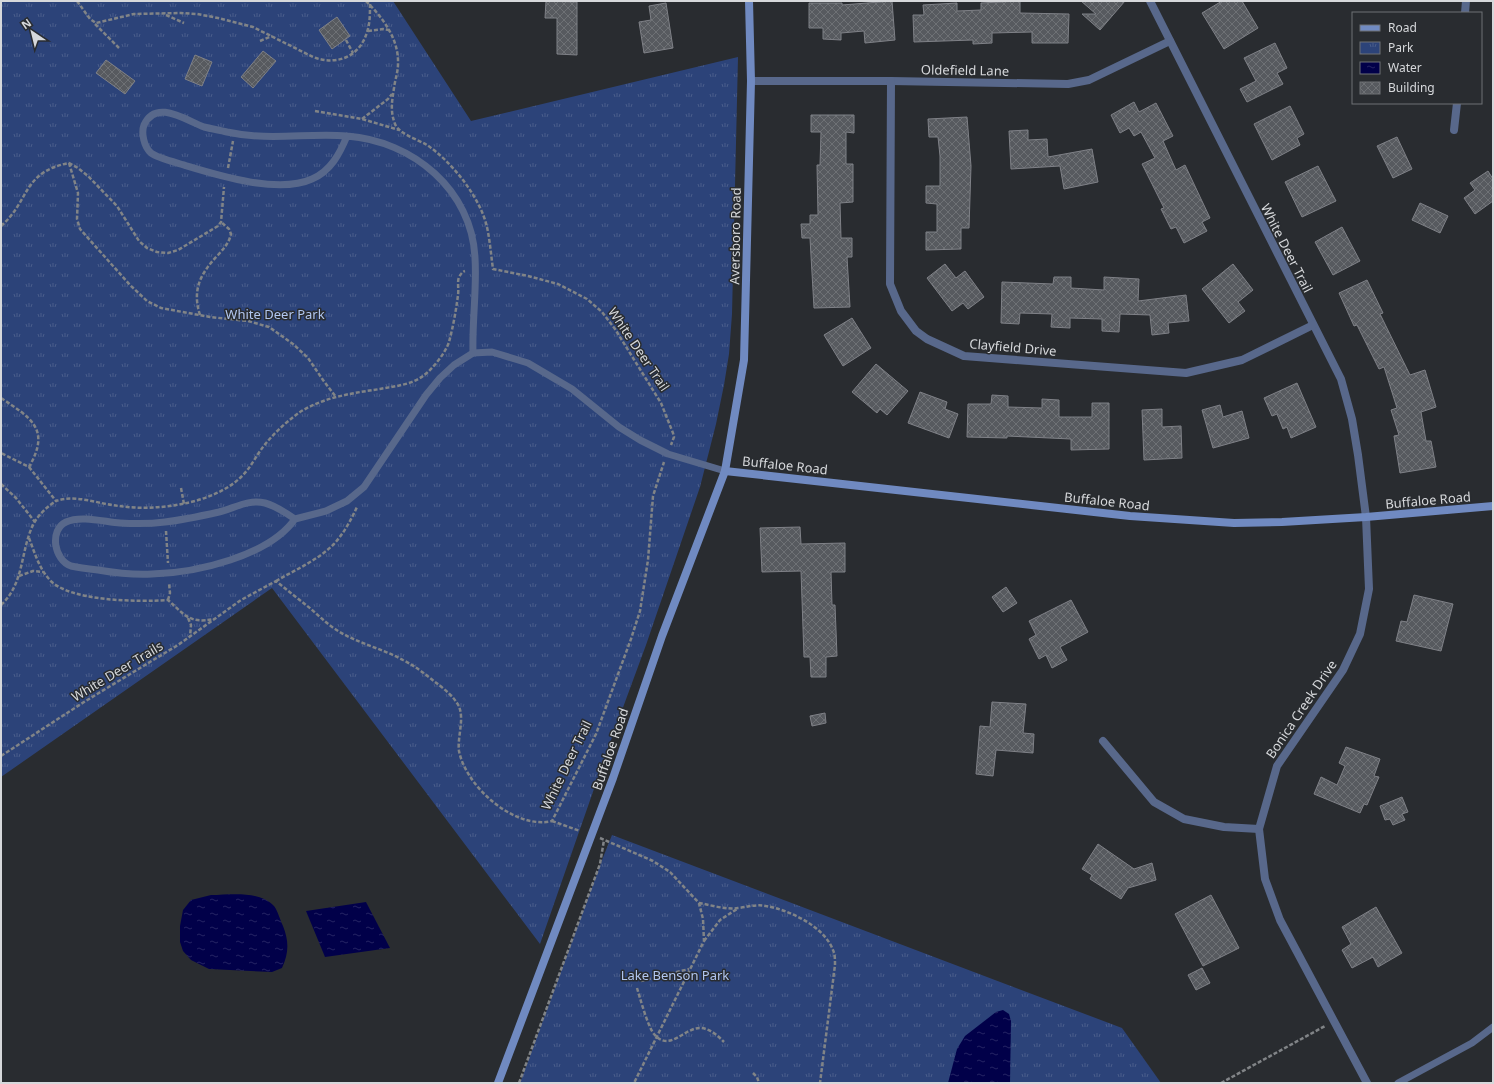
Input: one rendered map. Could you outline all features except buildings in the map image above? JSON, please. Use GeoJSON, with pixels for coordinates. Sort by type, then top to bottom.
{"type":"FeatureCollection","features":[{"type":"Feature","properties":{"kind":"street","name":"Aversboro Road"},"geometry":{"type":"LineString","coordinates":[[725,471],[744,360],[750,81],[749,1]]}},
{"type":"Feature","properties":{"kind":"street","name":"White Deer Trail"},"geometry":{"type":"LineString","coordinates":[[1150,1],[1341,379],[1350,412],[1358,455],[1366,517]]}},
{"type":"Feature","properties":{"kind":"street"},"geometry":{"type":"LineString","coordinates":[[1465,12],[1466,1]]}},
{"type":"Feature","properties":{"kind":"street","name":"Oldefield Lane"},"geometry":{"type":"LineString","coordinates":[[750,81],[891,81],[1068,84],[1088,80],[1170,41]]}},
{"type":"Feature","properties":{"kind":"street","name":"Clayfield Drive"},"geometry":{"type":"LineString","coordinates":[[891,81],[890,284],[900,311],[916,331],[927,340],[964,356],[1186,373],[1242,360],[1313,325]]}},
{"type":"Feature","properties":{"kind":"street"},"geometry":{"type":"LineString","coordinates":[[1454,130],[1457,104]]}},
{"type":"Feature","properties":{"kind":"street","name":"Buffaloe Road"},"geometry":{"type":"LineString","coordinates":[[498,1083],[613,778],[662,636],[725,471],[1130,516],[1234,524],[1366,517],[1493,506]]}},
{"type":"Feature","properties":{"kind":"street","name":"Bonica Creek Drive"},"geometry":{"type":"LineString","coordinates":[[1366,517],[1369,589],[1360,634],[1343,670],[1277,766],[1259,829],[1265,879],[1280,920],[1367,1083]]}},
{"type":"Feature","properties":{"kind":"street"},"geometry":{"type":"LineString","coordinates":[[1103,741],[1154,802],[1184,819],[1224,827],[1259,829]]}},
{"type":"Feature","properties":{"kind":"lane"},"geometry":{"type":"LineString","coordinates":[[347,136],[339,155],[324,172],[313,179],[297,184],[277,184],[232,179],[174,162],[151,153],[144,144],[143,133],[144,126],[149,118],[158,113],[169,112],[205,127],[247,136],[347,136],[383,142],[420,161],[437,174],[448,187],[465,216],[472,236],[475,257],[472,328],[473,353]]}},
{"type":"Feature","properties":{"kind":"lane"},"geometry":{"type":"LineString","coordinates":[[295,519],[280,509],[265,503],[244,503],[221,512],[145,525],[84,519],[67,521],[56,532],[56,541],[58,553],[63,560],[70,565],[117,573],[158,574],[187,570],[240,556],[256,549],[280,536],[295,519],[326,511],[347,501],[364,488],[426,395],[440,378],[454,365],[473,353],[492,352],[528,363],[572,389],[619,427],[640,440],[668,454],[725,471]]}},
{"type":"Feature","properties":{"kind":"lane"},"geometry":{"type":"LineString","coordinates":[[1398,1083],[1472,1043],[1493,1027]]}},
{"type":"Feature","properties":{"kind":"path"},"geometry":{"type":"LineString","coordinates":[[77,1],[93,22],[120,48]]}},
{"type":"Feature","properties":{"kind":"path"},"geometry":{"type":"LineString","coordinates":[[366,1],[390,30],[396,44],[398,64],[391,102],[395,125],[401,131]]}},
{"type":"Feature","properties":{"kind":"path"},"geometry":{"type":"LineString","coordinates":[[93,22],[100,23],[134,14],[181,13],[218,18],[253,27],[323,61],[339,61],[353,53],[362,44],[368,31],[370,4]]}},
{"type":"Feature","properties":{"kind":"path"},"geometry":{"type":"LineString","coordinates":[[165,14],[184,24]]}},
{"type":"Feature","properties":{"kind":"path"},"geometry":{"type":"LineString","coordinates":[[368,31],[383,29],[390,30]]}},
{"type":"Feature","properties":{"kind":"path"},"geometry":{"type":"LineString","coordinates":[[260,41],[272,36]]}},
{"type":"Feature","properties":{"kind":"path"},"geometry":{"type":"LineString","coordinates":[[346,40],[353,53]]}},
{"type":"Feature","properties":{"kind":"path"},"geometry":{"type":"LineString","coordinates":[[362,119],[388,99],[393,92]]}},
{"type":"Feature","properties":{"kind":"path"},"geometry":{"type":"LineString","coordinates":[[315,111],[362,119],[401,131],[426,145],[448,163],[461,178],[480,208],[487,226],[493,269]]}},
{"type":"Feature","properties":{"kind":"path"},"geometry":{"type":"LineString","coordinates":[[227,170],[233,140]]}},
{"type":"Feature","properties":{"kind":"path"},"geometry":{"type":"LineString","coordinates":[[69,163],[78,193],[77,219],[80,229],[84,236],[147,301],[161,308],[248,321],[269,327],[293,344],[308,358],[336,397]]}},
{"type":"Feature","properties":{"kind":"path"},"geometry":{"type":"LineString","coordinates":[[1,226],[17,209],[27,188],[34,179],[56,165],[69,163],[88,176],[117,206],[139,241],[146,248],[157,252],[168,253],[178,250],[212,231],[218,226],[221,222],[224,185]]}},
{"type":"Feature","properties":{"kind":"path"},"geometry":{"type":"LineString","coordinates":[[200,315],[197,305],[197,286],[211,262],[227,245],[231,234],[229,229],[221,222]]}},
{"type":"Feature","properties":{"kind":"path","name":"White Deer Trail"},"geometry":{"type":"LineString","coordinates":[[488,269],[528,276],[558,284],[587,299],[602,312],[615,328],[661,403],[674,433],[673,441],[670,447]]}},
{"type":"Feature","properties":{"kind":"path"},"geometry":{"type":"LineString","coordinates":[[1,605],[11,594],[19,576],[29,538],[35,522],[43,512],[56,501],[64,498],[72,498],[118,506],[163,509],[210,496],[234,483],[244,474],[263,446],[285,424],[300,412],[317,403],[336,397],[403,385],[424,376],[438,361],[448,344],[454,318],[459,279],[462,272],[468,270]]}},
{"type":"Feature","properties":{"kind":"path"},"geometry":{"type":"LineString","coordinates":[[1,398],[27,416],[35,427],[38,438],[38,448],[30,467]]}},
{"type":"Feature","properties":{"kind":"path"},"geometry":{"type":"LineString","coordinates":[[1,453],[30,467],[56,501]]}},
{"type":"Feature","properties":{"kind":"path","name":"White Deer Trail"},"geometry":{"type":"LineString","coordinates":[[276,581],[334,628],[353,639],[404,660],[438,684],[458,704],[461,718],[458,745],[460,753],[470,774],[481,791],[497,805],[524,820],[536,822],[552,821],[596,734],[640,611],[648,560],[653,496],[664,461]]}},
{"type":"Feature","properties":{"kind":"path"},"geometry":{"type":"LineString","coordinates":[[1,484],[16,498],[35,522]]}},
{"type":"Feature","properties":{"kind":"path"},"geometry":{"type":"LineString","coordinates":[[181,488],[184,504]]}},
{"type":"Feature","properties":{"kind":"path"},"geometry":{"type":"LineString","coordinates":[[276,581],[314,559],[333,544],[349,522],[358,505],[357,493]]}},
{"type":"Feature","properties":{"kind":"path"},"geometry":{"type":"LineString","coordinates":[[166,531],[168,566]]}},
{"type":"Feature","properties":{"kind":"path"},"geometry":{"type":"LineString","coordinates":[[29,538],[44,573],[50,581],[60,587],[85,596],[134,601],[168,600],[188,618],[190,625],[190,637]]}},
{"type":"Feature","properties":{"kind":"path"},"geometry":{"type":"LineString","coordinates":[[19,576],[33,571],[44,573]]}},
{"type":"Feature","properties":{"kind":"path"},"geometry":{"type":"LineString","coordinates":[[168,600],[170,593],[169,580]]}},
{"type":"Feature","properties":{"kind":"path","name":"White Deer Trails"},"geometry":{"type":"LineString","coordinates":[[1,756],[84,702],[190,637],[217,619],[241,600],[276,581]]}},
{"type":"Feature","properties":{"kind":"path"},"geometry":{"type":"LineString","coordinates":[[188,618],[204,620],[217,619]]}},
{"type":"Feature","properties":{"kind":"path"},"geometry":{"type":"LineString","coordinates":[[552,821],[580,831]]}},
{"type":"Feature","properties":{"kind":"path"},"geometry":{"type":"LineString","coordinates":[[596,837],[621,846],[662,866],[670,872],[698,903],[703,919],[704,941]]}},
{"type":"Feature","properties":{"kind":"path"},"geometry":{"type":"LineString","coordinates":[[519,1083],[600,864],[604,840]]}},
{"type":"Feature","properties":{"kind":"path"},"geometry":{"type":"LineString","coordinates":[[698,903],[718,907],[737,908],[750,905],[766,906],[810,923],[826,937],[834,950],[835,965],[820,1083]]}},
{"type":"Feature","properties":{"kind":"path"},"geometry":{"type":"LineString","coordinates":[[634,1083],[704,941],[720,920],[737,908]]}},
{"type":"Feature","properties":{"kind":"path"},"geometry":{"type":"LineString","coordinates":[[641,981],[690,969]]}},
{"type":"Feature","properties":{"kind":"path"},"geometry":{"type":"LineString","coordinates":[[637,988],[656,1036],[663,1040],[672,1040],[690,1030],[702,1028],[715,1034],[724,1042]]}},
{"type":"Feature","properties":{"kind":"path"},"geometry":{"type":"LineString","coordinates":[[1221,1083],[1334,1021]]}},
{"type":"Feature","properties":{"kind":"path"},"geometry":{"type":"LineString","coordinates":[[753,1072],[759,1083]]}},
{"type":"Feature","properties":{"kind":"green space","name":"White Deer Park"},"geometry":{"type":"Polygon","coordinates":[[[1,1],[393,1],[471,121],[738,57],[732,314],[729,354],[716,424],[700,487],[646,645],[611,740],[540,944],[272,588],[1,777],[1,1]]]}},
{"type":"Feature","properties":{"kind":"green space","name":"Lake Benson Park"},"geometry":{"type":"Polygon","coordinates":[[[612,835],[1122,1028],[1161,1083],[520,1083],[612,835]]]}},
{"type":"Feature","properties":{"kind":"water"},"geometry":{"type":"Polygon","coordinates":[[[211,895],[252,895],[268,901],[274,906],[283,926],[287,942],[287,952],[282,968],[272,972],[209,969],[191,960],[183,951],[180,942],[180,926],[183,910],[191,900],[211,895]]]}},
{"type":"Feature","properties":{"kind":"water"},"geometry":{"type":"Polygon","coordinates":[[[366,902],[390,948],[325,957],[306,911],[366,902]]]}},
{"type":"Feature","properties":{"kind":"water"},"geometry":{"type":"Polygon","coordinates":[[[1003,1010],[1009,1014],[1011,1021],[1010,1083],[948,1083],[957,1049],[965,1036],[996,1012],[1003,1010]]]}}]}
